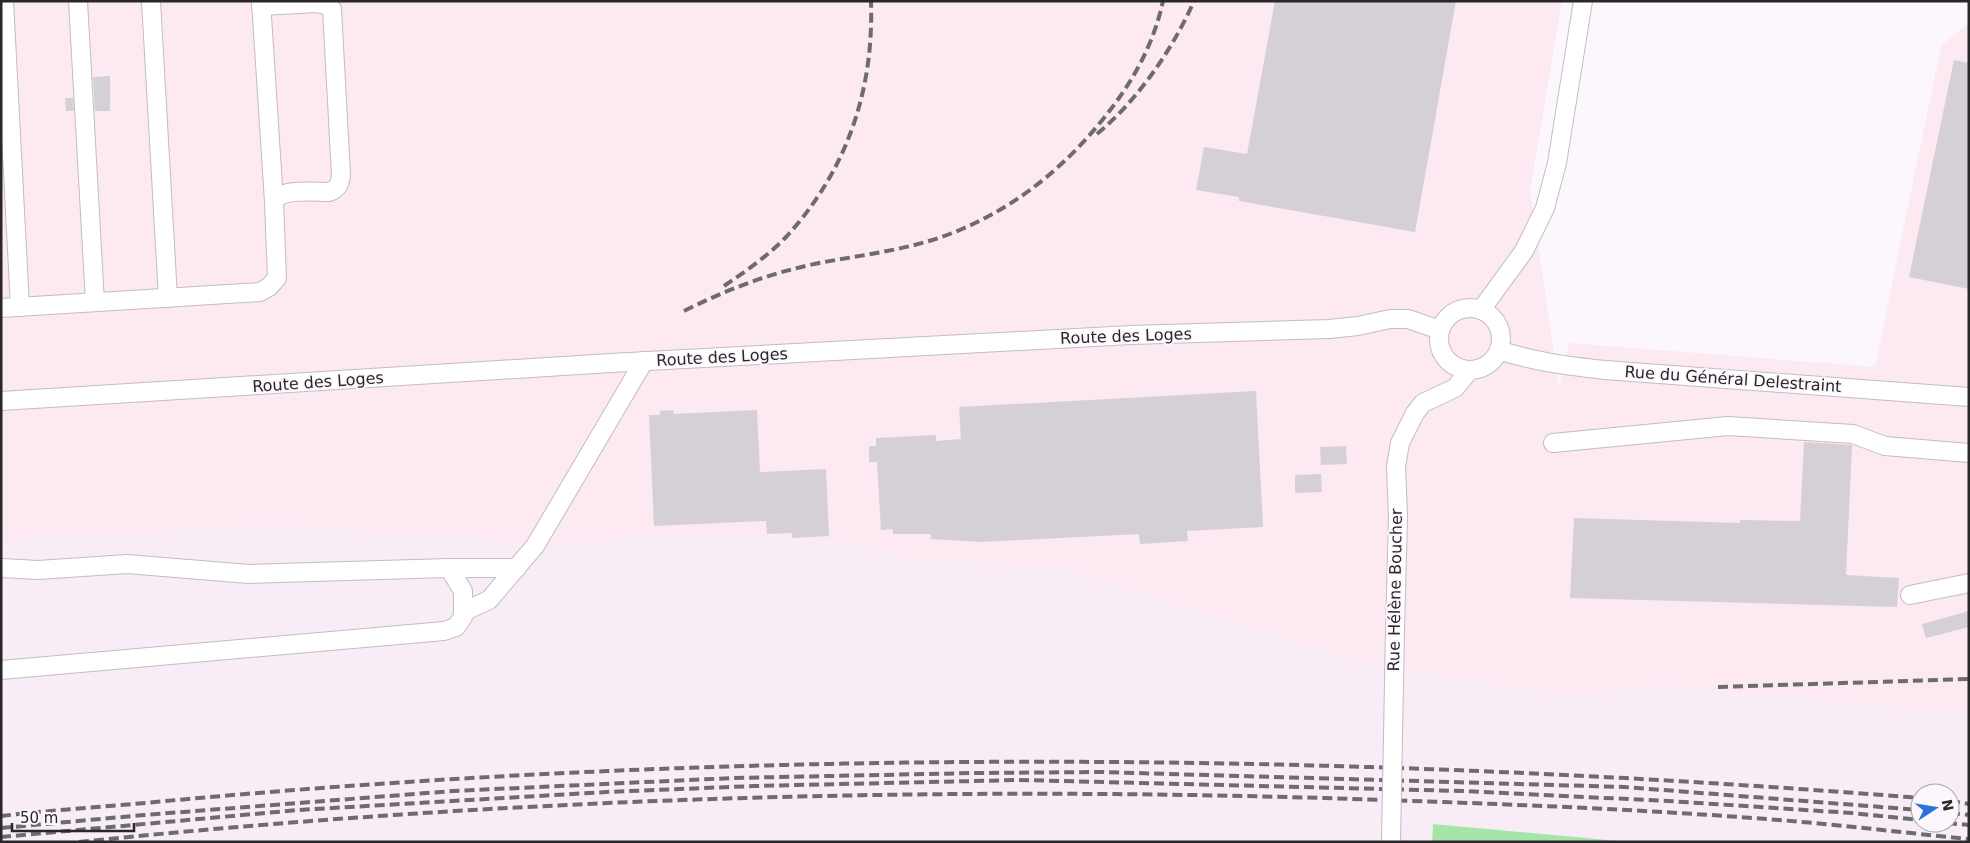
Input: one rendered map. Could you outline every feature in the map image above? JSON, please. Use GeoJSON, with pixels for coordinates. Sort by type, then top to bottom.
{"type":"FeatureCollection","features":[{"type":"Feature","properties":{"kind":"street"},"geometry":{"type":"LineString","coordinates":[[4,1],[3,27],[8,200],[20,307]]}},
{"type":"Feature","properties":{"kind":"street"},"geometry":{"type":"LineString","coordinates":[[78,1],[95,302]]}},
{"type":"Feature","properties":{"kind":"street"},"geometry":{"type":"LineString","coordinates":[[151,1],[168,298]]}},
{"type":"Feature","properties":{"kind":"street"},"geometry":{"type":"LineString","coordinates":[[1481,310],[1524,252],[1545,208],[1557,163],[1583,1]]}},
{"type":"Feature","properties":{"kind":"street"},"geometry":{"type":"LineString","coordinates":[[1,308],[260,292],[269,287],[277,278],[261,3],[318,3],[332,9],[333,15],[340,184],[335,190],[329,192],[284,193],[276,197],[274,202]]}},
{"type":"Feature","properties":{"kind":"street"},"geometry":{"type":"LineString","coordinates":[[1466,308],[1481,310],[1491,316],[1497,324],[1501,333],[1499,350],[1495,359],[1482,368],[1469,371],[1461,370],[1449,363],[1440,351],[1438,335],[1442,324],[1451,314],[1466,308]]}},
{"type":"Feature","properties":{"kind":"street","name":"Route des Loges"},"geometry":{"type":"LineString","coordinates":[[1,401],[644,361],[1131,335],[1329,329],[1358,326],[1390,319],[1408,319],[1440,330]]}},
{"type":"Feature","properties":{"kind":"street","name":"Rue du Général Delestraint"},"geometry":{"type":"LineString","coordinates":[[1499,350],[1522,358],[1605,370],[1969,397]]}},
{"type":"Feature","properties":{"kind":"street"},"geometry":{"type":"LineString","coordinates":[[463,612],[489,600],[535,546],[644,361]]}},
{"type":"Feature","properties":{"kind":"street","name":"Rue Hélène Boucher"},"geometry":{"type":"LineString","coordinates":[[1391,842],[1398,516],[1396,467],[1400,443],[1414,413],[1423,403],[1455,388],[1469,371]]}},
{"type":"Feature","properties":{"kind":"street"},"geometry":{"type":"LineString","coordinates":[[1553,443],[1728,426],[1852,434],[1886,446],[1969,453]]}},
{"type":"Feature","properties":{"kind":"street"},"geometry":{"type":"LineString","coordinates":[[1,568],[38,570],[127,564],[249,574],[449,568],[517,568]]}},
{"type":"Feature","properties":{"kind":"street"},"geometry":{"type":"LineString","coordinates":[[1,670],[444,631],[456,627],[463,617],[463,590],[449,568]]}},
{"type":"Feature","properties":{"kind":"street"},"geometry":{"type":"LineString","coordinates":[[1910,594],[1969,583]]}},
{"type":"Feature","properties":{"kind":"shaded area"},"geometry":{"type":"Polygon","coordinates":[[[1,1],[1562,1],[1530,190],[1559,387],[1569,343],[1875,367],[1941,46],[1969,23],[1969,710],[1927,710],[1660,686],[1576,694],[1515,689],[1361,662],[1333,655],[1055,566],[896,559],[871,546],[758,533],[540,544],[276,525],[1,542],[1,1]]]}},
{"type":"Feature","properties":{"kind":"shaded area"},"geometry":{"type":"Polygon","coordinates":[[[276,525],[540,544],[758,533],[871,546],[896,559],[1055,566],[1333,655],[1361,662],[1515,689],[1576,694],[1660,686],[1927,710],[1969,710],[1969,842],[1630,842],[1433,824],[1432,842],[1,842],[1,542],[276,525]]]}},
{"type":"Feature","properties":{"kind":"green space"},"geometry":{"type":"Polygon","coordinates":[[[1433,824],[1630,842],[1432,842],[1433,824]]]}},
{"type":"Feature","properties":{"kind":"building"},"geometry":{"type":"Polygon","coordinates":[[[1275,1],[1456,1],[1415,232],[1239,201],[1239,197],[1196,190],[1204,147],[1247,154],[1275,1]]]}},
{"type":"Feature","properties":{"kind":"building"},"geometry":{"type":"Polygon","coordinates":[[[1954,60],[1969,63],[1969,289],[1909,277],[1954,60]]]}},
{"type":"Feature","properties":{"kind":"building"},"geometry":{"type":"Polygon","coordinates":[[[110,76],[110,111],[95,111],[93,77],[110,76]]]}},
{"type":"Feature","properties":{"kind":"building"},"geometry":{"type":"Polygon","coordinates":[[[65,98],[73,98],[74,111],[66,111],[65,98]]]}},
{"type":"Feature","properties":{"kind":"building"},"geometry":{"type":"Polygon","coordinates":[[[1256,391],[1263,527],[1187,531],[1188,541],[1140,544],[1139,534],[980,542],[931,539],[931,534],[893,534],[893,529],[881,530],[877,462],[869,462],[869,446],[876,446],[876,438],[936,435],[936,441],[961,439],[959,407],[1256,391]]]}},
{"type":"Feature","properties":{"kind":"building"},"geometry":{"type":"Polygon","coordinates":[[[673,410],[674,414],[757,410],[760,472],[826,469],[829,536],[792,538],[792,533],[767,534],[766,521],[654,526],[649,415],[660,415],[660,411],[673,410]]]}},
{"type":"Feature","properties":{"kind":"building"},"geometry":{"type":"Polygon","coordinates":[[[1804,442],[1852,445],[1846,575],[1899,578],[1897,607],[1570,598],[1574,518],[1740,523],[1740,520],[1800,521],[1804,442]]]}},
{"type":"Feature","properties":{"kind":"building"},"geometry":{"type":"Polygon","coordinates":[[[1346,446],[1347,464],[1321,465],[1320,447],[1346,446]]]}},
{"type":"Feature","properties":{"kind":"building"},"geometry":{"type":"Polygon","coordinates":[[[1321,474],[1322,492],[1295,493],[1295,475],[1321,474]]]}},
{"type":"Feature","properties":{"kind":"building"},"geometry":{"type":"Polygon","coordinates":[[[1969,611],[1969,627],[1926,638],[1922,624],[1969,611]]]}},
{"type":"Feature","properties":{"kind":"railway"},"geometry":{"type":"LineString","coordinates":[[724,286],[749,269],[787,236],[808,211],[826,184],[841,156],[853,127],[862,97],[868,66],[871,34],[871,1]]}},
{"type":"Feature","properties":{"kind":"railway"},"geometry":{"type":"LineString","coordinates":[[684,311],[733,289],[783,272],[819,263],[910,246],[945,236],[982,220],[1019,198],[1070,156],[1110,110],[1130,82],[1146,51],[1159,18],[1163,1]]}},
{"type":"Feature","properties":{"kind":"railway"},"geometry":{"type":"LineString","coordinates":[[1097,134],[1126,106],[1153,73],[1176,37],[1194,1]]}},
{"type":"Feature","properties":{"kind":"railway"},"geometry":{"type":"LineString","coordinates":[[1718,687],[1969,679]]}},
{"type":"Feature","properties":{"kind":"railway"},"geometry":{"type":"LineString","coordinates":[[1,816],[375,784],[596,772],[817,764],[1038,762],[1258,764],[1479,771],[1700,782],[1910,797]]}},
{"type":"Feature","properties":{"kind":"railway"},"geometry":{"type":"LineString","coordinates":[[1,828],[453,791],[733,778],[975,773],[1101,772],[1624,787],[1910,809]]}},
{"type":"Feature","properties":{"kind":"railway"},"geometry":{"type":"LineString","coordinates":[[1,837],[298,810],[606,792],[754,786],[1019,780],[1462,791],[1668,801],[1852,813],[1910,819]]}},
{"type":"Feature","properties":{"kind":"railway"},"geometry":{"type":"LineString","coordinates":[[79,842],[234,827],[545,806],[856,795],[1012,794],[1324,798],[1552,806],[1779,820],[1969,839]]}},
{"type":"Feature","properties":{"kind":"railway"},"geometry":{"type":"LineString","coordinates":[[1960,803],[1969,804]]}},
{"type":"Feature","properties":{"kind":"railway"},"geometry":{"type":"LineString","coordinates":[[1960,814],[1969,815]]}},
{"type":"Feature","properties":{"kind":"railway"},"geometry":{"type":"LineString","coordinates":[[1960,824],[1969,825]]}}]}
